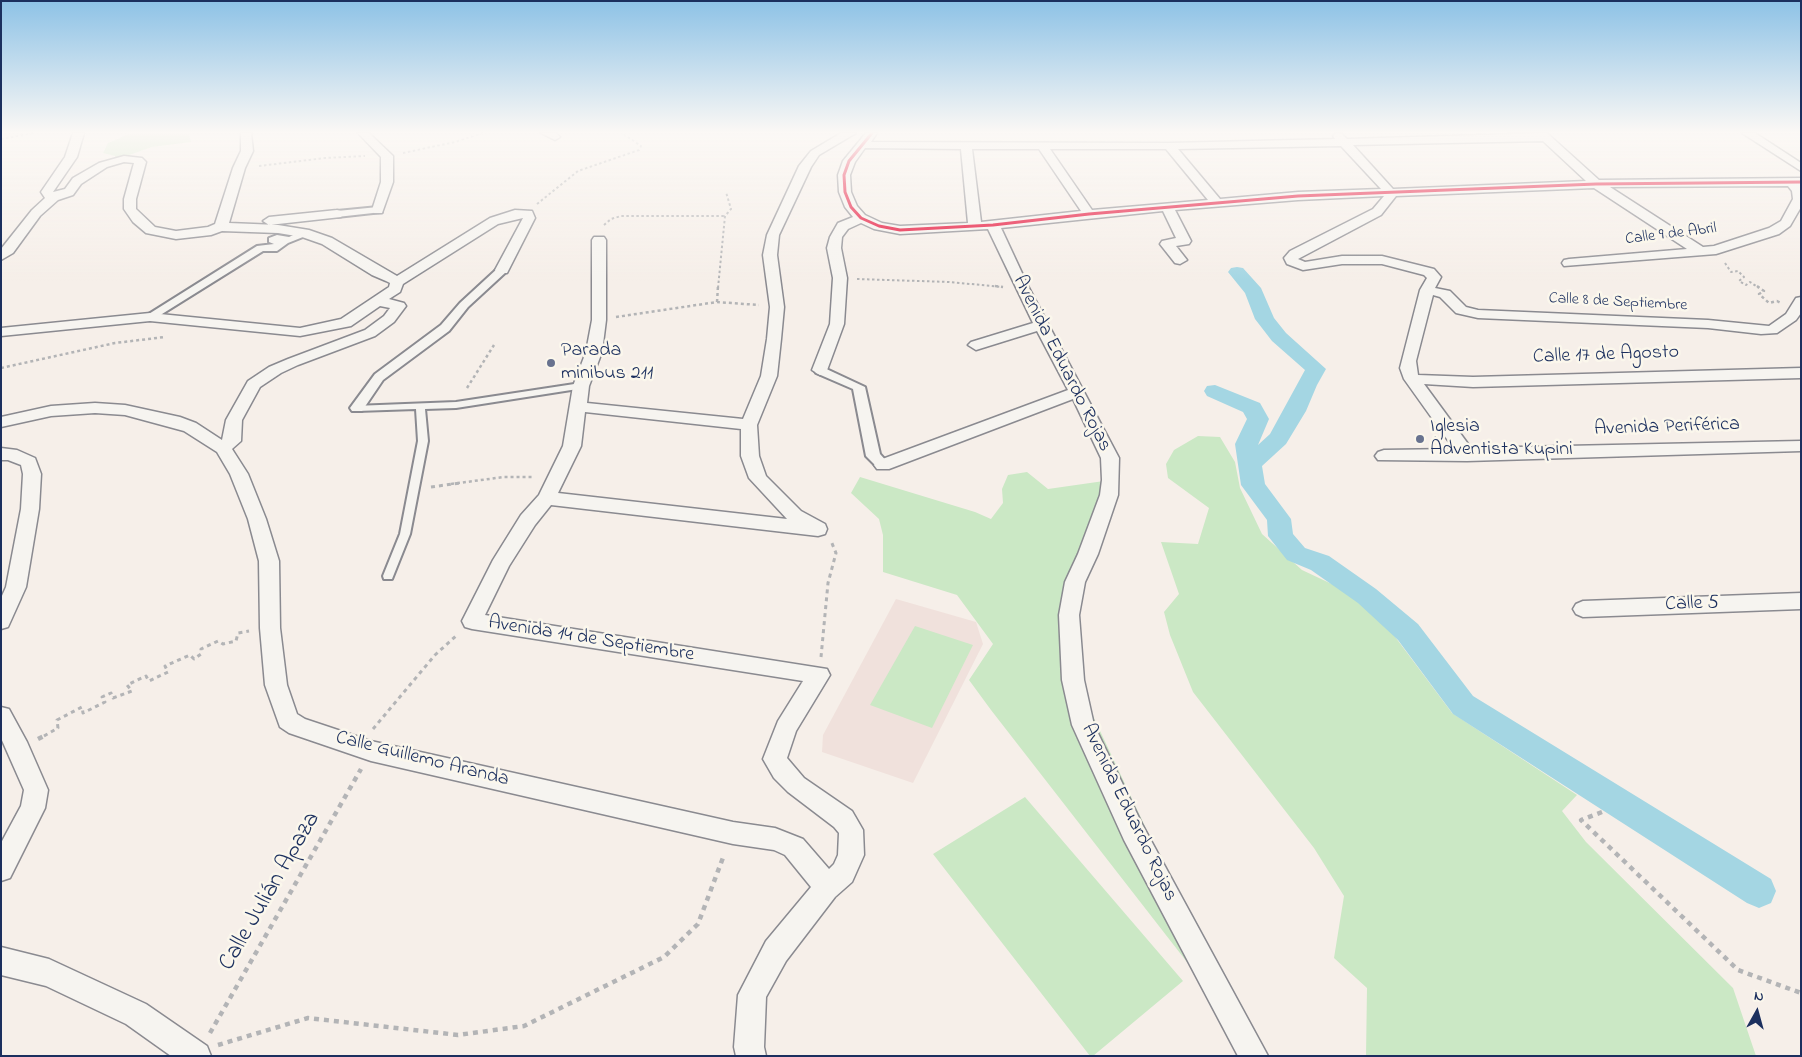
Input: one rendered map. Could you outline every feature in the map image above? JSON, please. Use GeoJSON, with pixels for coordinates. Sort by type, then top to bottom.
{"type":"FeatureCollection","features":[{"type":"Feature","properties":{"kind":"street"},"geometry":{"type":"LineString","coordinates":[[54,182],[47,195],[55,196],[68,192],[76,182]]}},
{"type":"Feature","properties":{"kind":"street"},"geometry":{"type":"LineString","coordinates":[[135,182],[130,199],[130,209],[144,226],[159,232],[176,235],[211,231],[220,227],[378,210],[387,182]]}},
{"type":"Feature","properties":{"kind":"street"},"geometry":{"type":"LineString","coordinates":[[220,227],[224,221],[235,182]]}},
{"type":"Feature","properties":{"kind":"street"},"geometry":{"type":"LineString","coordinates":[[798,182],[774,235],[770,256],[777,306],[769,376],[750,425],[750,456],[758,478],[794,515],[818,529]]}},
{"type":"Feature","properties":{"kind":"street"},"geometry":{"type":"LineString","coordinates":[[844,182],[845,192],[851,207],[861,218],[879,226],[900,230],[984,226],[1167,207],[1389,192],[1596,184],[1763,182]]}},
{"type":"Feature","properties":{"kind":"street","name":"Avenida Eduardo Rojas"},"geometry":{"type":"LineString","coordinates":[[974,182],[984,226],[1021,286],[1110,458],[1111,480],[1103,514],[1075,582],[1069,614],[1073,680],[1083,724],[1133,832],[1254,1056]]}},
{"type":"Feature","properties":{"kind":"street"},"geometry":{"type":"LineString","coordinates":[[1067,182],[1089,214]]}},
{"type":"Feature","properties":{"kind":"street"},"geometry":{"type":"LineString","coordinates":[[1200,182],[1217,203]]}},
{"type":"Feature","properties":{"kind":"street"},"geometry":{"type":"LineString","coordinates":[[1380,182],[1391,194],[1390,198],[1377,212],[1295,254],[1291,258],[1292,261],[1303,266],[1359,258],[1401,263],[1429,272],[1434,277],[1427,290],[1408,361],[1412,380],[1467,455]]}},
{"type":"Feature","properties":{"kind":"street","name":"Calle 9 de Abril"},"geometry":{"type":"LineString","coordinates":[[1569,263],[1716,250],[1774,231],[1786,223],[1799,199],[1796,182]]}},
{"type":"Feature","properties":{"kind":"street"},"geometry":{"type":"LineString","coordinates":[[1596,184],[1701,252]]}},
{"type":"Feature","properties":{"kind":"street"},"geometry":{"type":"LineString","coordinates":[[1,256],[8,250],[36,213],[55,196]]}},
{"type":"Feature","properties":{"kind":"street"},"geometry":{"type":"LineString","coordinates":[[1167,207],[1184,241],[1167,244],[1180,260]]}},
{"type":"Feature","properties":{"kind":"street"},"geometry":{"type":"LineString","coordinates":[[1,332],[150,317],[300,332],[346,323],[395,289],[397,282],[494,221],[525,213],[529,216],[502,270],[464,305],[445,328],[379,377],[357,408]]}},
{"type":"Feature","properties":{"kind":"street"},"geometry":{"type":"LineString","coordinates":[[861,218],[843,226],[836,236],[834,248],[840,278],[837,324],[820,370],[859,387],[873,456],[883,465],[1077,392]]}},
{"type":"Feature","properties":{"kind":"street"},"geometry":{"type":"LineString","coordinates":[[220,227],[278,229],[304,233],[327,242],[397,282]]}},
{"type":"Feature","properties":{"kind":"street"},"geometry":{"type":"LineString","coordinates":[[150,317],[261,248],[273,249],[283,243],[273,240],[277,238],[290,240],[304,233]]}},
{"type":"Feature","properties":{"kind":"street"},"geometry":{"type":"LineString","coordinates":[[472,621],[500,565],[528,520],[547,498],[572,446],[580,386],[594,352],[600,320],[599,240]]}},
{"type":"Feature","properties":{"kind":"street"},"geometry":{"type":"LineString","coordinates":[[1716,250],[1725,262]]}},
{"type":"Feature","properties":{"kind":"street","name":"Calle 8 de Septiembre"},"geometry":{"type":"LineString","coordinates":[[1427,290],[1445,294],[1461,310],[1478,314],[1708,324],[1761,330],[1772,330],[1791,317],[1801,301]]}},
{"type":"Feature","properties":{"kind":"street"},"geometry":{"type":"LineString","coordinates":[[223,448],[232,441],[234,420],[254,384],[275,370],[370,333],[389,319],[399,306],[379,301]]}},
{"type":"Feature","properties":{"kind":"street"},"geometry":{"type":"LineString","coordinates":[[976,345],[1042,325]]}},
{"type":"Feature","properties":{"kind":"street","name":"Calle 17 de Agosto"},"geometry":{"type":"LineString","coordinates":[[1412,380],[1473,382],[1801,372]]}},
{"type":"Feature","properties":{"kind":"street"},"geometry":{"type":"LineString","coordinates":[[577,408],[595,407],[750,425]]}},
{"type":"Feature","properties":{"kind":"street","name":"Calle Guillemo Aranda"},"geometry":{"type":"LineString","coordinates":[[1,422],[51,411],[95,408],[126,410],[174,420],[190,427],[223,448],[239,474],[254,510],[269,561],[270,628],[276,685],[288,720],[297,726],[365,749],[733,834],[775,839],[794,848],[816,872],[826,888]]}},
{"type":"Feature","properties":{"kind":"street","name":"Avenida Periférica"},"geometry":{"type":"LineString","coordinates":[[1384,456],[1801,446]]}},
{"type":"Feature","properties":{"kind":"street"},"geometry":{"type":"LineString","coordinates":[[1,454],[11,454],[29,462],[32,474],[30,509],[16,587],[1,621]]}},
{"type":"Feature","properties":{"kind":"street"},"geometry":{"type":"LineString","coordinates":[[547,498],[818,529]]}},
{"type":"Feature","properties":{"kind":"street","name":"Calle 5"},"geometry":{"type":"LineString","coordinates":[[1583,610],[1801,601]]}},
{"type":"Feature","properties":{"kind":"street","name":"Avenida 14 de Septiembre"},"geometry":{"type":"LineString","coordinates":[[472,621],[819,675]]}},
{"type":"Feature","properties":{"kind":"street"},"geometry":{"type":"LineString","coordinates":[[752,1056],[749,1047],[752,995],[776,951],[826,888],[843,873],[851,855],[851,830],[843,819],[796,784],[782,771],[775,759],[786,728],[819,675]]}},
{"type":"Feature","properties":{"kind":"street"},"geometry":{"type":"LineString","coordinates":[[1,716],[20,749],[36,790],[33,808],[1,869]]}},
{"type":"Feature","properties":{"kind":"street"},"geometry":{"type":"LineString","coordinates":[[1,961],[48,973],[136,1014],[198,1054]]}},
{"type":"Feature","properties":{"kind":"lane"},"geometry":{"type":"LineString","coordinates":[[357,408],[456,405],[580,386]]}},
{"type":"Feature","properties":{"kind":"lane"},"geometry":{"type":"LineString","coordinates":[[388,576],[405,534],[424,441],[420,406]]}},
{"type":"Feature","properties":{"kind":"path"},"geometry":{"type":"LineString","coordinates":[[525,213],[564,182]]}},
{"type":"Feature","properties":{"kind":"path"},"geometry":{"type":"LineString","coordinates":[[717,302],[720,248],[726,216],[731,209],[726,192]]}},
{"type":"Feature","properties":{"kind":"path"},"geometry":{"type":"LineString","coordinates":[[599,240],[601,228],[615,217],[726,216]]}},
{"type":"Feature","properties":{"kind":"path"},"geometry":{"type":"LineString","coordinates":[[1725,262],[1725,266],[1731,272],[1738,271],[1744,277],[1739,281],[1746,285],[1750,282],[1764,291],[1759,294],[1769,303],[1777,301],[1781,303],[1776,307],[1791,317]]}},
{"type":"Feature","properties":{"kind":"path"},"geometry":{"type":"LineString","coordinates":[[840,278],[949,282],[996,287],[1021,286]]}},
{"type":"Feature","properties":{"kind":"path"},"geometry":{"type":"LineString","coordinates":[[600,320],[717,302],[777,306]]}},
{"type":"Feature","properties":{"kind":"path"},"geometry":{"type":"LineString","coordinates":[[1,368],[71,351],[165,337],[189,331],[203,322]]}},
{"type":"Feature","properties":{"kind":"path"},"geometry":{"type":"LineString","coordinates":[[456,405],[494,345]]}},
{"type":"Feature","properties":{"kind":"path"},"geometry":{"type":"LineString","coordinates":[[413,489],[504,476],[539,477]]}},
{"type":"Feature","properties":{"kind":"path"},"geometry":{"type":"LineString","coordinates":[[818,529],[830,540],[836,553],[828,583],[819,675]]}},
{"type":"Feature","properties":{"kind":"path","name":"Avenida 14 de Septiembre"},"geometry":{"type":"LineString","coordinates":[[365,749],[435,655],[472,621]]}},
{"type":"Feature","properties":{"kind":"path"},"geometry":{"type":"LineString","coordinates":[[20,749],[58,728],[57,720],[82,707],[83,713],[105,702],[102,697],[111,693],[113,698],[132,691],[128,685],[146,676],[149,681],[168,672],[165,666],[190,655],[194,659],[201,654],[201,649],[218,641],[223,644],[236,641],[238,633],[270,628]]}},
{"type":"Feature","properties":{"kind":"path","name":"Calle Julián Apaza"},"geometry":{"type":"LineString","coordinates":[[198,1054],[365,749]]}},
{"type":"Feature","properties":{"kind":"path"},"geometry":{"type":"LineString","coordinates":[[1602,812],[1582,820],[1738,970],[1801,992]]}},
{"type":"Feature","properties":{"kind":"path"},"geometry":{"type":"LineString","coordinates":[[198,1054],[308,1018],[458,1035],[524,1026],[624,979],[664,957],[698,924],[733,834]]}},
{"type":"Feature","properties":{"kind":"shaded area"},"geometry":{"type":"Polygon","coordinates":[[[896,599],[976,622],[983,644],[913,783],[822,752],[823,735],[896,599]]]}},
{"type":"Feature","properties":{"kind":"green space"},"geometry":{"type":"Polygon","coordinates":[[[1198,436],[1220,437],[1235,462],[1240,488],[1262,534],[1302,570],[1353,594],[1384,622],[1452,713],[1577,795],[1562,811],[1586,842],[1733,988],[1756,1056],[1366,1056],[1367,988],[1334,958],[1344,896],[1314,848],[1193,692],[1170,635],[1164,612],[1179,594],[1161,542],[1198,544],[1209,508],[1168,478],[1166,464],[1174,450],[1198,436]]]}},
{"type":"Feature","properties":{"kind":"green space"},"geometry":{"type":"Polygon","coordinates":[[[1027,472],[1048,489],[1104,481],[1079,589],[1077,682],[1158,854],[1260,1056],[969,680],[993,644],[957,595],[883,572],[883,535],[879,519],[851,493],[860,477],[975,512],[991,519],[1003,503],[1002,489],[1008,475],[1027,472]]]}},
{"type":"Feature","properties":{"kind":"green space"},"geometry":{"type":"Polygon","coordinates":[[[915,626],[973,645],[932,728],[870,705],[915,626]]]}},
{"type":"Feature","properties":{"kind":"green space"},"geometry":{"type":"Polygon","coordinates":[[[1025,797],[1183,981],[1093,1056],[1090,1056],[933,854],[1025,797]]]}},
{"type":"Feature","properties":{"kind":"waterway"},"geometry":{"type":"LineString","coordinates":[[1237,272],[1254,292],[1265,319],[1279,337],[1316,369],[1306,385],[1295,411],[1278,439],[1250,465]]}},
{"type":"Feature","properties":{"kind":"waterway"},"geometry":{"type":"LineString","coordinates":[[1215,391],[1252,408],[1258,419],[1246,444],[1250,465]]}},
{"type":"Feature","properties":{"kind":"waterway"},"geometry":{"type":"LineString","coordinates":[[1250,465],[1253,485],[1279,519],[1281,536],[1296,554],[1320,563],[1367,596],[1408,632],[1463,705],[1638,817],[1759,891]]}},
{"type":"Feature","properties":{"kind":"transit line"},"geometry":{"type":"LineString","coordinates":[[844,182],[845,192],[851,207],[861,218],[879,226],[900,230],[993,225],[1089,214],[1298,196],[1596,184],[1768,182]]}},
{"type":"Feature","properties":{"kind":"place","name":"Parada minibus 211"},"geometry":{"type":"Point","coordinates":[551,363]}},
{"type":"Feature","properties":{"kind":"place","name":"Iglesia Adventista Kupini"},"geometry":{"type":"Point","coordinates":[1420,439]}}]}
